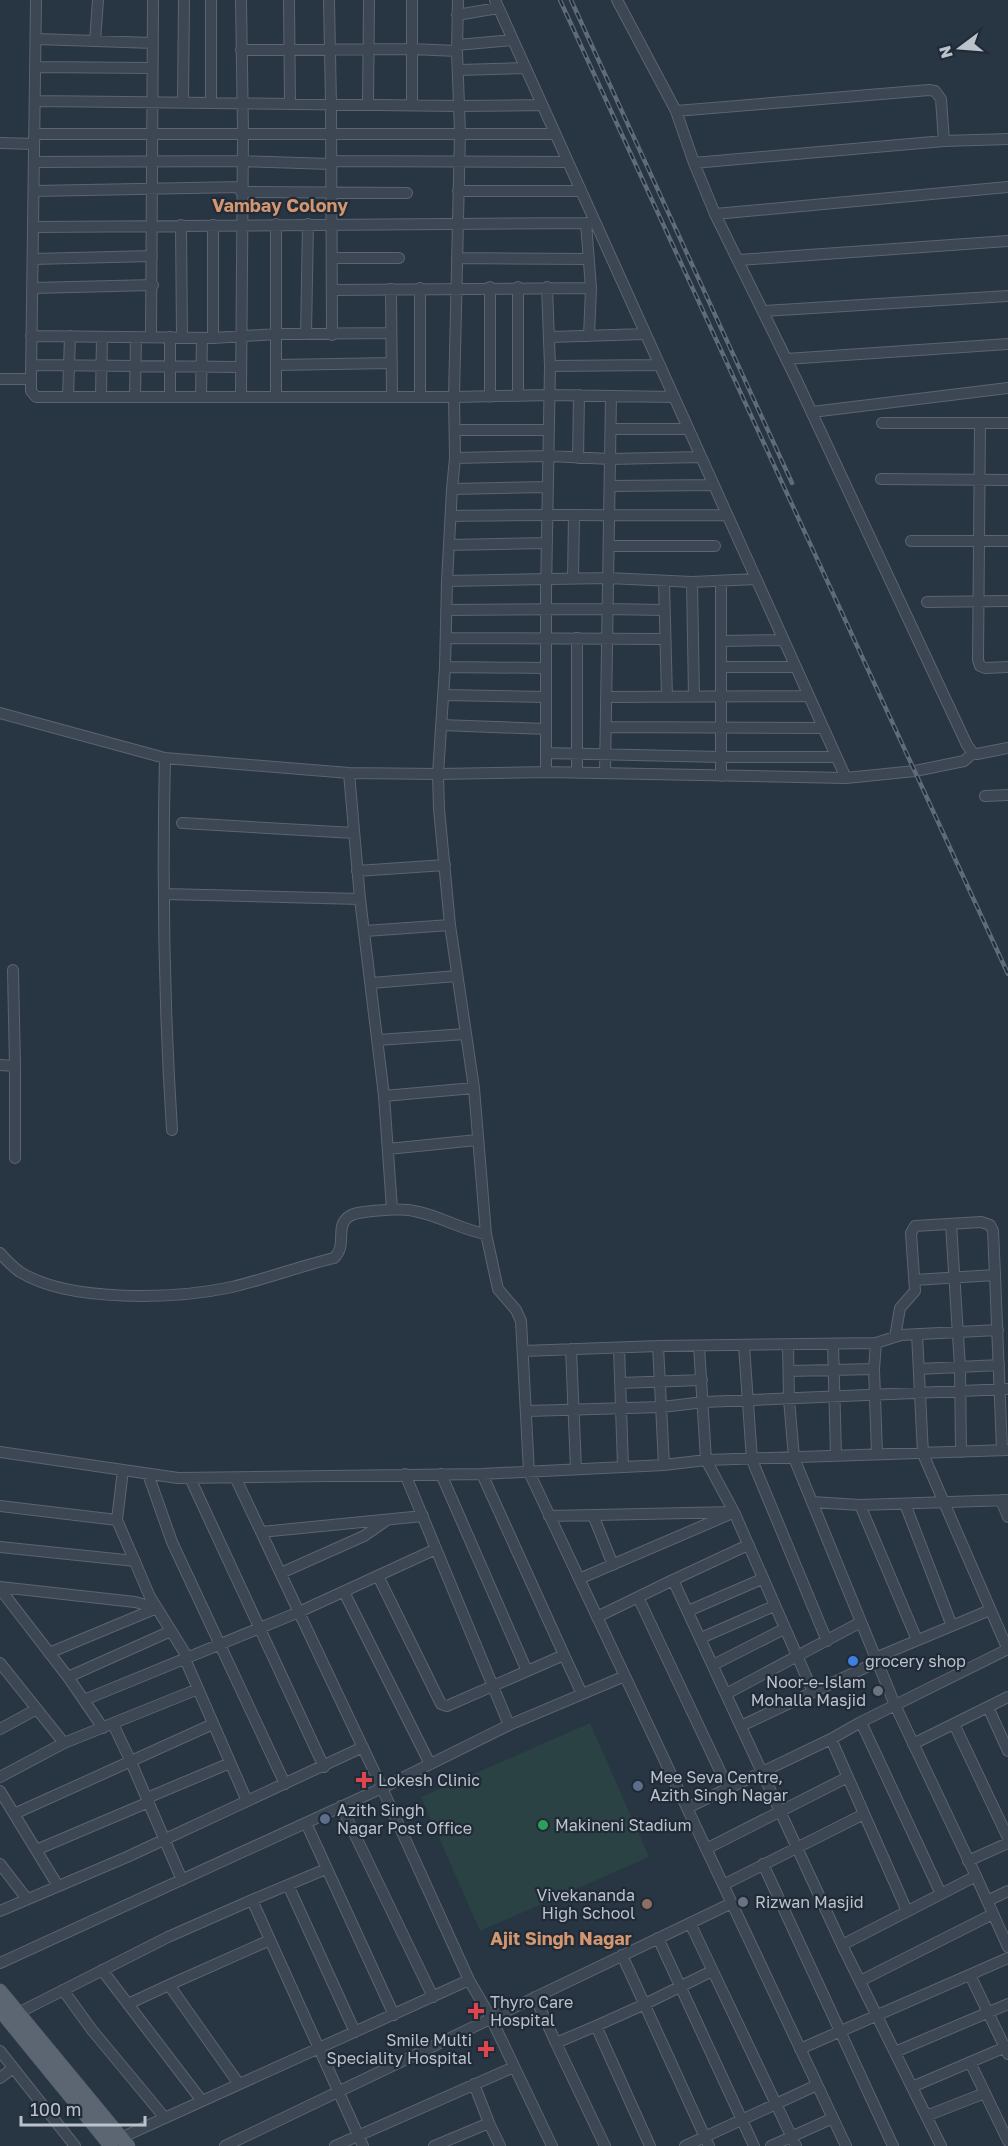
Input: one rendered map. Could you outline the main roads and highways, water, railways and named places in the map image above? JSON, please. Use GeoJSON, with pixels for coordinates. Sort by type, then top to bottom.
{"type":"FeatureCollection","features":[{"type":"Feature","properties":{"kind":"main road"},"geometry":{"type":"LineString","coordinates":[[0,1991],[117,2143]]}},
{"type":"Feature","properties":{"kind":"main road"},"geometry":{"type":"LineString","coordinates":[[0,2010],[117,2143]]}},
{"type":"Feature","properties":{"kind":"railway"},"geometry":{"type":"LineString","coordinates":[[560,0],[1008,974]]}},
{"type":"Feature","properties":{"kind":"railway"},"geometry":{"type":"LineString","coordinates":[[571,0],[792,483]]}},
{"type":"Feature","properties":{"kind":"place","name":"grocery shop"},"geometry":{"type":"Point","coordinates":[853,1661]}},
{"type":"Feature","properties":{"kind":"place","name":"Noor-e-Islam Mohalla Masjid"},"geometry":{"type":"Point","coordinates":[878,1691]}},
{"type":"Feature","properties":{"kind":"place","name":"Lokesh Clinic"},"geometry":{"type":"Point","coordinates":[364,1780]}},
{"type":"Feature","properties":{"kind":"place","name":"Mee Seva Centre, Azith Singh Nagar"},"geometry":{"type":"Point","coordinates":[638,1786]}},
{"type":"Feature","properties":{"kind":"place","name":"Azith Singh Nagar Post Office"},"geometry":{"type":"Point","coordinates":[325,1819]}},
{"type":"Feature","properties":{"kind":"place","name":"Makineni Stadium"},"geometry":{"type":"Point","coordinates":[543,1825]}},
{"type":"Feature","properties":{"kind":"place","name":"Rizwan Masjid"},"geometry":{"type":"Point","coordinates":[743,1902]}},
{"type":"Feature","properties":{"kind":"place","name":"Vivekananda High School"},"geometry":{"type":"Point","coordinates":[647,1904]}},
{"type":"Feature","properties":{"kind":"place","name":"Thyro Care Hospital"},"geometry":{"type":"Point","coordinates":[476,2011]}},
{"type":"Feature","properties":{"kind":"place","name":"Smile Multi Speciality Hospital"},"geometry":{"type":"Point","coordinates":[486,2049]}},
{"type":"Feature","properties":{"kind":"district","name":"Vambay Colony"},"geometry":{"type":"Point","coordinates":[280,205]}},
{"type":"Feature","properties":{"kind":"district","name":"Ajit Singh Nagar"},"geometry":{"type":"Point","coordinates":[561,1938]}}]}
